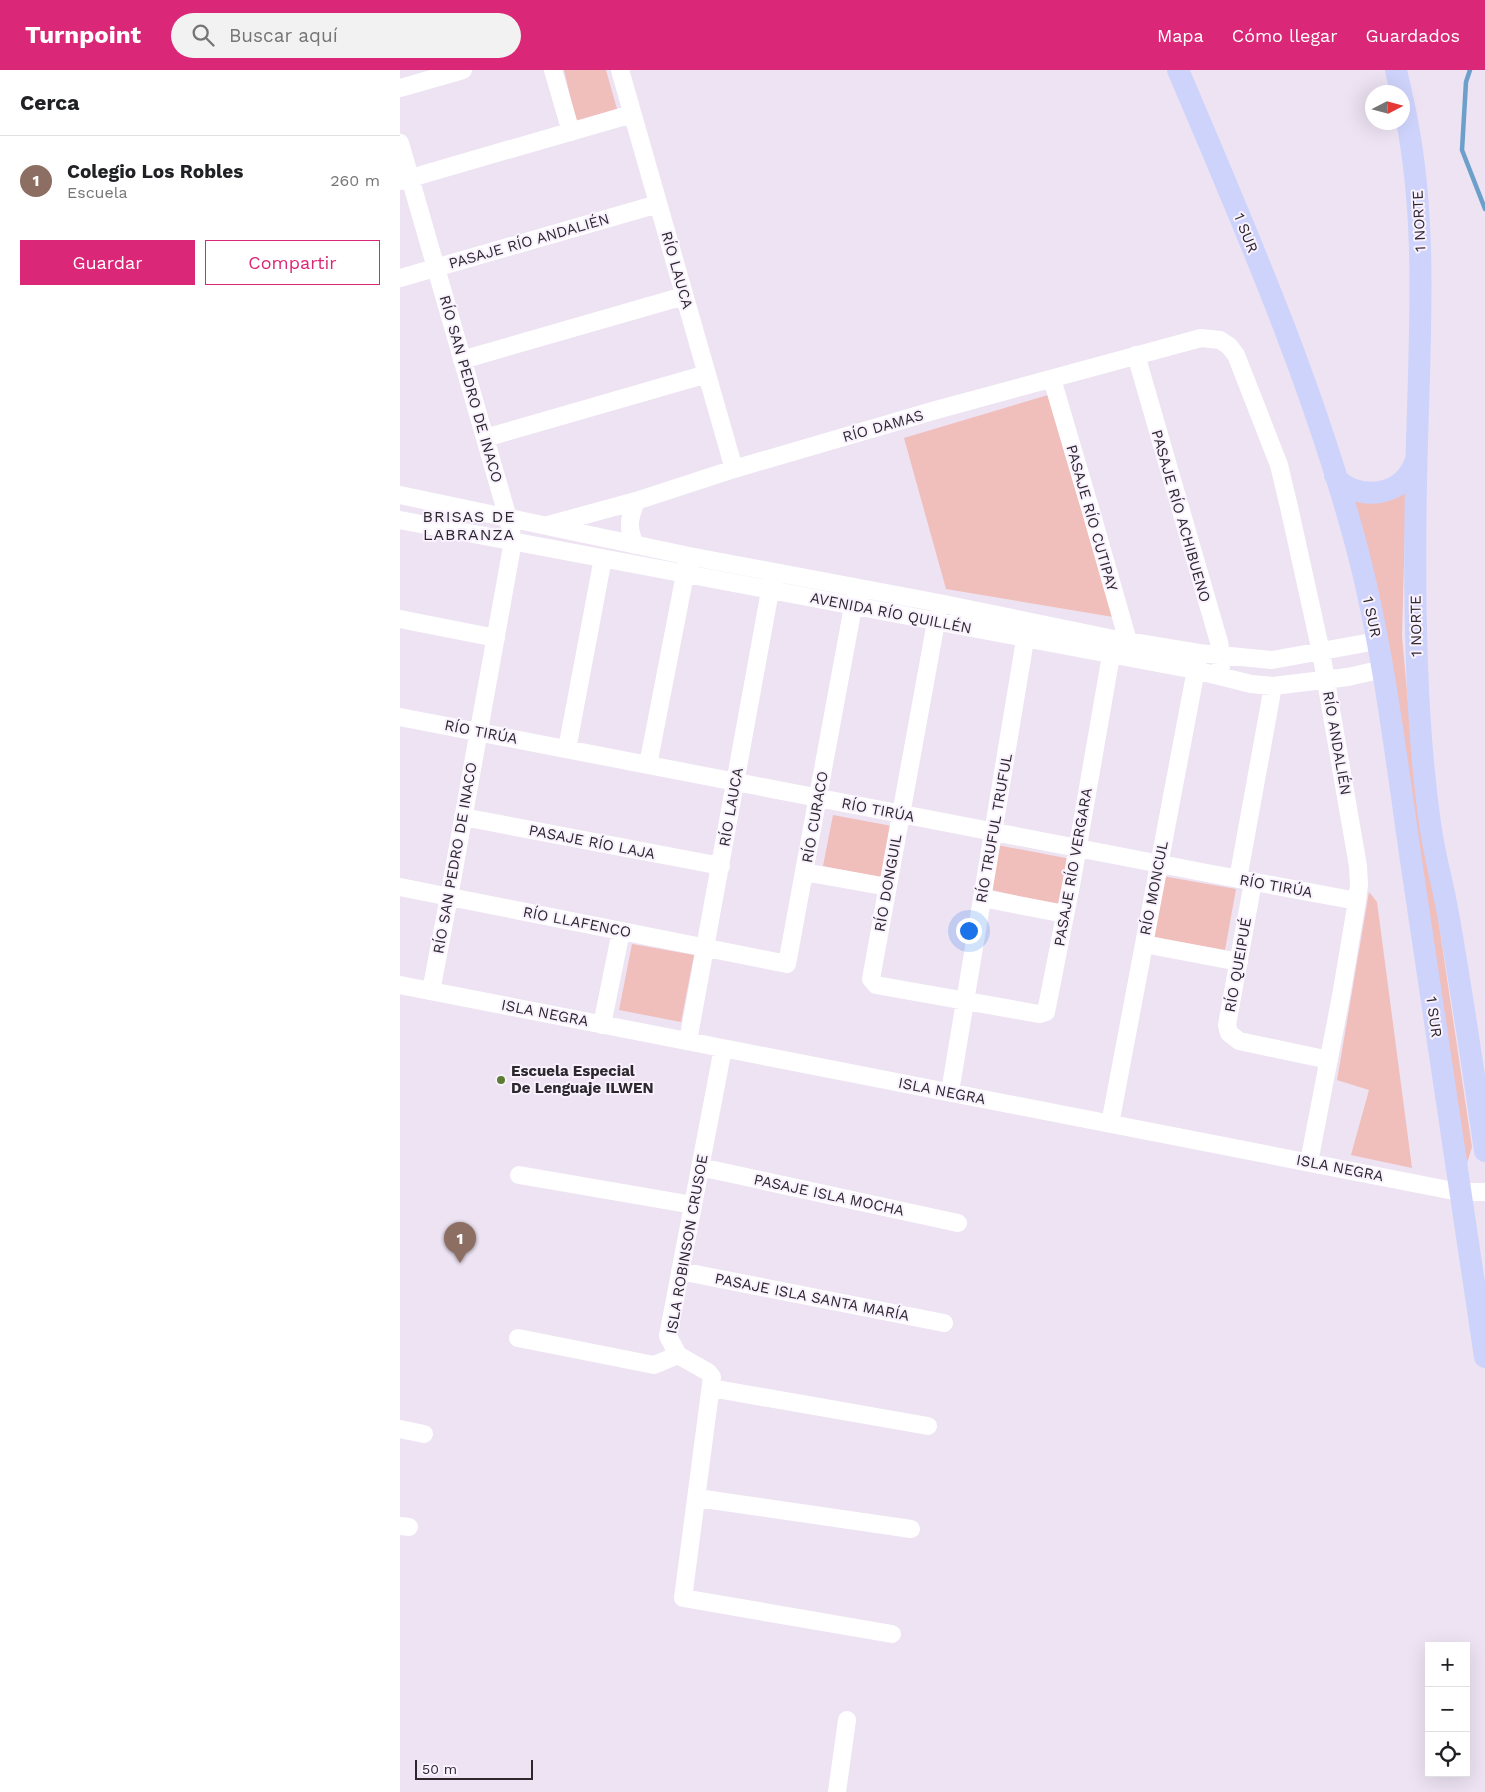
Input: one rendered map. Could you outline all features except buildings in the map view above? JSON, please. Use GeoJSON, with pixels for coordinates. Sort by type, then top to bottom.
{"type":"FeatureCollection","features":[{"type":"Feature","properties":{"kind":"main road","name":"1 SUR"},"geometry":{"type":"LineString","coordinates":[[1178,70],[1303,373],[1358,553],[1383,669],[1459,1192],[1485,1357]]}},
{"type":"Feature","properties":{"kind":"main road"},"geometry":{"type":"LineString","coordinates":[[1396,70],[1400,85]]}},
{"type":"Feature","properties":{"kind":"main road","name":"1 NORTE"},"geometry":{"type":"LineString","coordinates":[[1410,130],[1417,186],[1421,250],[1415,560],[1417,668],[1426,788],[1432,833],[1448,909],[1485,1151]]}},
{"type":"Feature","properties":{"kind":"main road"},"geometry":{"type":"LineString","coordinates":[[1335,475],[1337,480],[1346,487],[1356,491],[1377,493],[1395,487],[1402,482],[1416,460]]}},
{"type":"Feature","properties":{"kind":"street"},"geometry":{"type":"LineString","coordinates":[[400,88],[463,70]]}},
{"type":"Feature","properties":{"kind":"street"},"geometry":{"type":"LineString","coordinates":[[553,70],[571,132]]}},
{"type":"Feature","properties":{"kind":"street","name":"RÍO LAUCA"},"geometry":{"type":"LineString","coordinates":[[620,70],[734,469]]}},
{"type":"Feature","properties":{"kind":"street"},"geometry":{"type":"LineString","coordinates":[[405,180],[632,114]]}},
{"type":"Feature","properties":{"kind":"street","name":"RÍO SAN PEDRO DE INACO"},"geometry":{"type":"LineString","coordinates":[[400,143],[405,180],[436,268],[513,541],[431,991]]}},
{"type":"Feature","properties":{"kind":"street","name":"PASAJE RÍO ANDALIÉN"},"geometry":{"type":"LineString","coordinates":[[400,278],[658,204]]}},
{"type":"Feature","properties":{"kind":"street"},"geometry":{"type":"LineString","coordinates":[[462,360],[684,296]]}},
{"type":"Feature","properties":{"kind":"street","name":"RÍO DAMAS"},"geometry":{"type":"LineString","coordinates":[[548,525],[636,502],[734,469],[936,410],[1201,338],[1220,340]]}},
{"type":"Feature","properties":{"kind":"street","name":"RÍO ANDALIÉN"},"geometry":{"type":"LineString","coordinates":[[1220,340],[1229,346],[1236,355],[1279,465],[1322,652],[1358,866],[1359,885],[1357,901],[1309,1162]]}},
{"type":"Feature","properties":{"kind":"street","name":"PASAJE RÍO ACHIBUENO"},"geometry":{"type":"LineString","coordinates":[[1136,355],[1221,656],[1220,677]]}},
{"type":"Feature","properties":{"kind":"street"},"geometry":{"type":"LineString","coordinates":[[485,438],[707,374]]}},
{"type":"Feature","properties":{"kind":"street","name":"PASAJE RÍO CUTIPAY"},"geometry":{"type":"LineString","coordinates":[[1052,379],[1090,508],[1120,648]]}},
{"type":"Feature","properties":{"kind":"street","name":"AVENIDA RÍO QUILLÉN"},"geometry":{"type":"LineString","coordinates":[[400,494],[689,556],[939,603],[1027,630]]}},
{"type":"Feature","properties":{"kind":"street"},"geometry":{"type":"LineString","coordinates":[[634,544],[629,533],[629,519],[636,502]]}},
{"type":"Feature","properties":{"kind":"street","name":"AVENIDA RÍO QUILLÉN"},"geometry":{"type":"LineString","coordinates":[[400,520],[936,621],[1027,630],[1197,662],[1220,677],[1251,684],[1272,686],[1326,680],[1383,669]]}},
{"type":"Feature","properties":{"kind":"street"},"geometry":{"type":"LineString","coordinates":[[648,765],[689,556]]}},
{"type":"Feature","properties":{"kind":"street"},"geometry":{"type":"LineString","coordinates":[[567,750],[603,558]]}},
{"type":"Feature","properties":{"kind":"street","name":"RÍO LAUCA"},"geometry":{"type":"LineString","coordinates":[[688,1041],[774,572]]}},
{"type":"Feature","properties":{"kind":"street","name":"RÍO CURACO"},"geometry":{"type":"LineString","coordinates":[[705,948],[788,964],[856,588]]}},
{"type":"Feature","properties":{"kind":"street","name":"RÍO DONGUIL"},"geometry":{"type":"LineString","coordinates":[[939,603],[870,979],[876,984],[964,1002]]}},
{"type":"Feature","properties":{"kind":"street"},"geometry":{"type":"LineString","coordinates":[[400,619],[496,638]]}},
{"type":"Feature","properties":{"kind":"street","name":"RÍO TRUFUL TRUFUL"},"geometry":{"type":"LineString","coordinates":[[950,1092],[1027,630]]}},
{"type":"Feature","properties":{"kind":"street","name":"AVENIDA RÍO QUILLÉN"},"geometry":{"type":"LineString","coordinates":[[1197,662],[1221,656],[1272,660],[1378,641]]}},
{"type":"Feature","properties":{"kind":"street","name":"PASAJE RÍO VERGARA"},"geometry":{"type":"LineString","coordinates":[[964,1002],[1039,1014],[1046,1012],[1077,848],[1120,648]]}},
{"type":"Feature","properties":{"kind":"street","name":"RÍO MONCUL"},"geometry":{"type":"LineString","coordinates":[[1110,1124],[1197,662]]}},
{"type":"Feature","properties":{"kind":"street","name":"RÍO QUEIPUÉ"},"geometry":{"type":"LineString","coordinates":[[1272,686],[1246,881],[1239,962],[1228,1025],[1229,1033],[1239,1041],[1329,1060]]}},
{"type":"Feature","properties":{"kind":"street","name":"RÍO TIRÚA"},"geometry":{"type":"LineString","coordinates":[[400,717],[1357,901]]}},
{"type":"Feature","properties":{"kind":"street","name":"PASAJE RÍO LAJA"},"geometry":{"type":"LineString","coordinates":[[463,817],[721,866]]}},
{"type":"Feature","properties":{"kind":"street"},"geometry":{"type":"LineString","coordinates":[[804,872],[888,887]]}},
{"type":"Feature","properties":{"kind":"street","name":"RÍO LLAFENCO"},"geometry":{"type":"LineString","coordinates":[[400,887],[705,948]]}},
{"type":"Feature","properties":{"kind":"street"},"geometry":{"type":"LineString","coordinates":[[982,898],[1065,914]]}},
{"type":"Feature","properties":{"kind":"street"},"geometry":{"type":"LineString","coordinates":[[602,1025],[621,931]]}},
{"type":"Feature","properties":{"kind":"street"},"geometry":{"type":"LineString","coordinates":[[1144,944],[1239,962]]}},
{"type":"Feature","properties":{"kind":"street","name":"ISLA NEGRA"},"geometry":{"type":"LineString","coordinates":[[400,985],[1459,1192],[1485,1192]]}},
{"type":"Feature","properties":{"kind":"street","name":"ISLA ROBINSON CRUSOE"},"geometry":{"type":"LineString","coordinates":[[711,1388],[712,1377],[678,1355],[668,1336],[723,1048]]}},
{"type":"Feature","properties":{"kind":"street","name":"PASAJE ISLA MOCHA"},"geometry":{"type":"LineString","coordinates":[[700,1167],[958,1223]]}},
{"type":"Feature","properties":{"kind":"street"},"geometry":{"type":"LineString","coordinates":[[518,1174],[693,1205]]}},
{"type":"Feature","properties":{"kind":"street","name":"PASAJE ISLA SANTA MARÍA"},"geometry":{"type":"LineString","coordinates":[[680,1270],[944,1323]]}},
{"type":"Feature","properties":{"kind":"street"},"geometry":{"type":"LineString","coordinates":[[518,1338],[654,1365],[678,1355]]}},
{"type":"Feature","properties":{"kind":"street"},"geometry":{"type":"LineString","coordinates":[[892,1634],[683,1598],[711,1388],[928,1426]]}},
{"type":"Feature","properties":{"kind":"street"},"geometry":{"type":"LineString","coordinates":[[400,1429],[424,1434]]}},
{"type":"Feature","properties":{"kind":"street"},"geometry":{"type":"LineString","coordinates":[[697,1498],[911,1529]]}},
{"type":"Feature","properties":{"kind":"street"},"geometry":{"type":"LineString","coordinates":[[836,1792],[847,1720]]}},
{"type":"Feature","properties":{"kind":"shaded area"},"geometry":{"type":"Polygon","coordinates":[[[564,70],[606,70],[617,109],[576,121],[564,70]]]}},
{"type":"Feature","properties":{"kind":"shaded area"},"geometry":{"type":"Polygon","coordinates":[[[1048,395],[1113,617],[946,589],[904,438],[1048,395]]]}},
{"type":"Feature","properties":{"kind":"shaded area"},"geometry":{"type":"Polygon","coordinates":[[[1406,490],[1402,636],[1411,736],[1472,1147],[1467,1163],[1395,715],[1350,500],[1406,490]]]}},
{"type":"Feature","properties":{"kind":"shaded area"},"geometry":{"type":"Polygon","coordinates":[[[833,815],[897,827],[887,879],[823,866],[833,815]]]}},
{"type":"Feature","properties":{"kind":"shaded area"},"geometry":{"type":"Polygon","coordinates":[[[997,845],[1071,859],[1062,907],[992,890],[997,845]]]}},
{"type":"Feature","properties":{"kind":"shaded area"},"geometry":{"type":"Polygon","coordinates":[[[1162,876],[1236,889],[1225,950],[1151,937],[1162,876]]]}},
{"type":"Feature","properties":{"kind":"shaded area"},"geometry":{"type":"Polygon","coordinates":[[[1369,892],[1377,902],[1412,1168],[1351,1155],[1369,1090],[1337,1080],[1369,892]]]}},
{"type":"Feature","properties":{"kind":"shaded area"},"geometry":{"type":"Polygon","coordinates":[[[632,944],[694,955],[681,1022],[619,1010],[632,944]]]}},
{"type":"Feature","properties":{"kind":"waterway"},"geometry":{"type":"LineString","coordinates":[[1470,70],[1466,82],[1462,150],[1485,209]]}},
{"type":"Feature","properties":{"kind":"place","name":"Escuela Especial De Lenguaje ILWEN"},"geometry":{"type":"Point","coordinates":[501,1080]}},
{"type":"Feature","properties":{"kind":"place","name":"Colegio Los Robles"},"geometry":{"type":"Point","coordinates":[460,1263]}},
{"type":"Feature","properties":{"kind":"district","name":"BRISAS DE LABRANZA"},"geometry":{"type":"Point","coordinates":[469,525]}}]}
